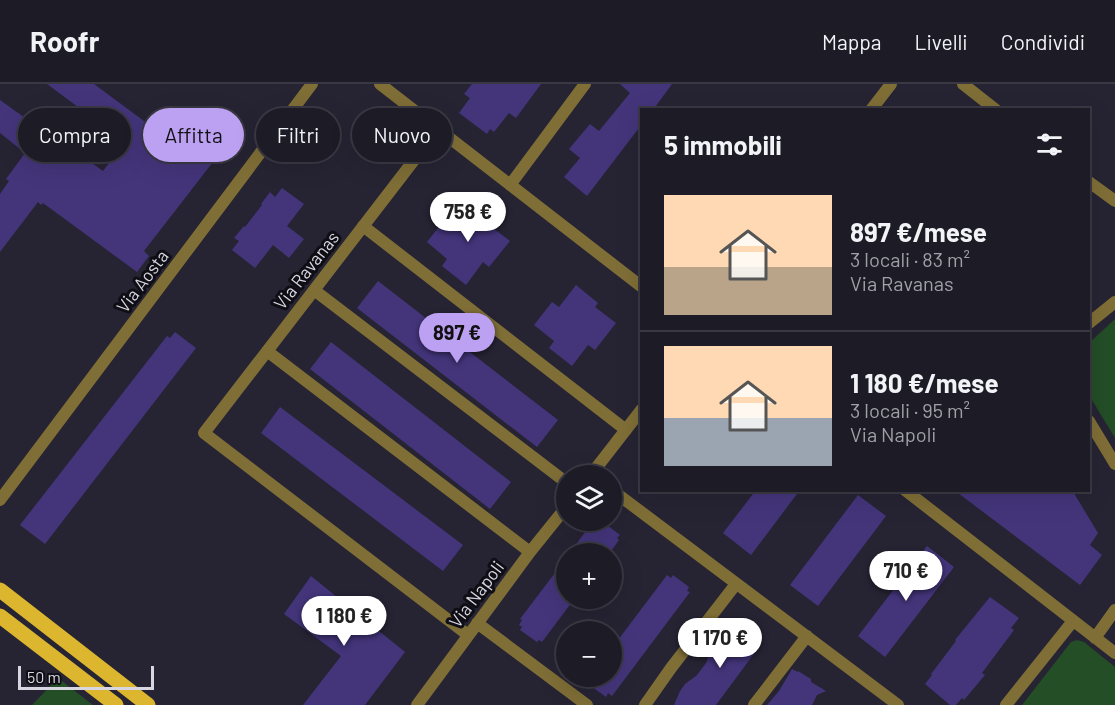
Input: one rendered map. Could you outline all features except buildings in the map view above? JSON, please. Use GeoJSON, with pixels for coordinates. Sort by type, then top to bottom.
{"type":"FeatureCollection","features":[{"type":"Feature","properties":{"kind":"main road"},"geometry":{"type":"LineString","coordinates":[[0,590],[148,705]]}},
{"type":"Feature","properties":{"kind":"main road"},"geometry":{"type":"LineString","coordinates":[[0,615],[116,705]]}},
{"type":"Feature","properties":{"kind":"street","name":"Via Aosta"},"geometry":{"type":"LineString","coordinates":[[0,500],[312,84]]}},
{"type":"Feature","properties":{"kind":"street"},"geometry":{"type":"LineString","coordinates":[[380,84],[411,108]]}},
{"type":"Feature","properties":{"kind":"street"},"geometry":{"type":"LineString","coordinates":[[510,185],[585,84]]}},
{"type":"Feature","properties":{"kind":"street"},"geometry":{"type":"LineString","coordinates":[[873,108],[891,84]]}},
{"type":"Feature","properties":{"kind":"street"},"geometry":{"type":"LineString","coordinates":[[963,84],[993,108]]}},
{"type":"Feature","properties":{"kind":"street"},"geometry":{"type":"LineString","coordinates":[[452,140],[640,285]]}},
{"type":"Feature","properties":{"kind":"street","name":"Via Ravanas"},"geometry":{"type":"LineString","coordinates":[[412,162],[204,433],[468,635]]}},
{"type":"Feature","properties":{"kind":"street"},"geometry":{"type":"LineString","coordinates":[[1090,183],[1115,201]]}},
{"type":"Feature","properties":{"kind":"street"},"geometry":{"type":"LineString","coordinates":[[363,226],[626,430]]}},
{"type":"Feature","properties":{"kind":"street"},"geometry":{"type":"LineString","coordinates":[[314,290],[556,475]]}},
{"type":"Feature","properties":{"kind":"street"},"geometry":{"type":"LineString","coordinates":[[1090,322],[1115,302]]}},
{"type":"Feature","properties":{"kind":"street"},"geometry":{"type":"LineString","coordinates":[[267,351],[530,552]]}},
{"type":"Feature","properties":{"kind":"street"},"geometry":{"type":"LineString","coordinates":[[599,465],[640,412]]}},
{"type":"Feature","properties":{"kind":"street"},"geometry":{"type":"LineString","coordinates":[[1090,423],[1115,464]]}},
{"type":"Feature","properties":{"kind":"street"},"geometry":{"type":"LineString","coordinates":[[908,492],[1115,653]]}},
{"type":"Feature","properties":{"kind":"street"},"geometry":{"type":"LineString","coordinates":[[622,498],[898,705]]}},
{"type":"Feature","properties":{"kind":"street","name":"Via Napoli"},"geometry":{"type":"LineString","coordinates":[[417,705],[556,520]]}},
{"type":"Feature","properties":{"kind":"street"},"geometry":{"type":"LineString","coordinates":[[645,705],[736,584]]}},
{"type":"Feature","properties":{"kind":"street"},"geometry":{"type":"LineString","coordinates":[[1095,638],[1115,610]]}},
{"type":"Feature","properties":{"kind":"street"},"geometry":{"type":"LineString","coordinates":[[1006,705],[1073,621]]}},
{"type":"Feature","properties":{"kind":"street"},"geometry":{"type":"LineString","coordinates":[[477,624],[587,705]]}},
{"type":"Feature","properties":{"kind":"street"},"geometry":{"type":"LineString","coordinates":[[754,705],[807,636]]}},
{"type":"Feature","properties":{"kind":"green space"},"geometry":{"type":"Polygon","coordinates":[[[1115,319],[1115,438],[1090,397],[1090,342],[1115,319]]]}},
{"type":"Feature","properties":{"kind":"green space"},"geometry":{"type":"Polygon","coordinates":[[[1077,640],[1084,642],[1115,667],[1115,705],[1022,705],[1071,642],[1077,640]]]}},
{"type":"Feature","properties":{"kind":"green space"},"geometry":{"type":"Polygon","coordinates":[[[58,678],[93,705],[32,705],[58,678]]]}}]}
